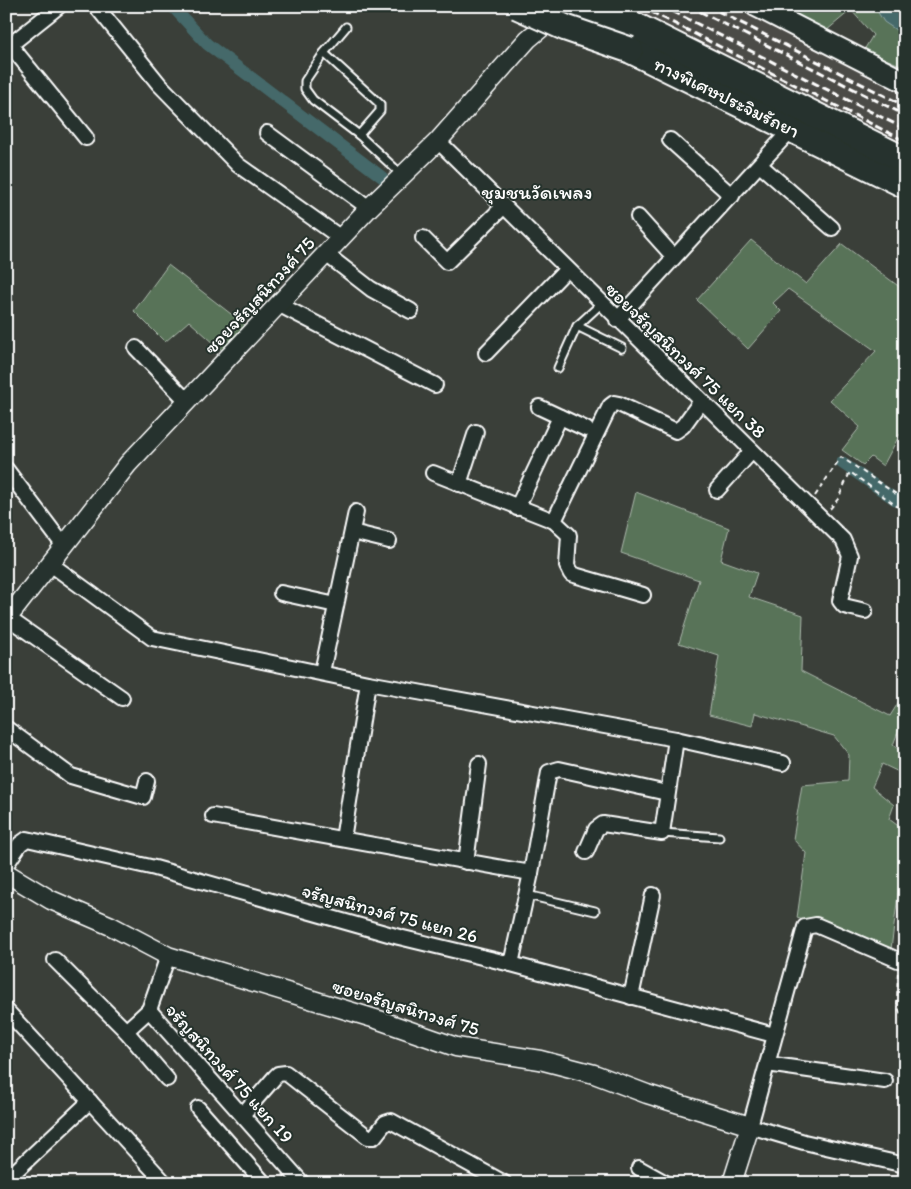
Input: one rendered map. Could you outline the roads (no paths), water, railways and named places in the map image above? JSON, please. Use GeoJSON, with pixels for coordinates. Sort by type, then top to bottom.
{"type":"FeatureCollection","features":[{"type":"Feature","properties":{"kind":"highway"},"geometry":{"type":"LineString","coordinates":[[517,6],[566,28],[630,50]]}},
{"type":"Feature","properties":{"kind":"highway","name":"ทางพิเศษประจิมรัถยา"},"geometry":{"type":"LineString","coordinates":[[596,6],[905,160]]}},
{"type":"Feature","properties":{"kind":"highway"},"geometry":{"type":"LineString","coordinates":[[612,6],[636,26]]}},
{"type":"Feature","properties":{"kind":"highway","name":"ทางพิเศษประจิมรัถยา"},"geometry":{"type":"LineString","coordinates":[[551,9],[630,50],[905,185]]}},
{"type":"Feature","properties":{"kind":"main road"},"geometry":{"type":"LineString","coordinates":[[756,6],[905,82]]}},
{"type":"Feature","properties":{"kind":"main road"},"geometry":{"type":"LineString","coordinates":[[551,9],[905,194]]}},
{"type":"Feature","properties":{"kind":"street"},"geometry":{"type":"LineString","coordinates":[[59,6],[8,42],[86,138]]}},
{"type":"Feature","properties":{"kind":"street"},"geometry":{"type":"LineString","coordinates":[[96,6],[159,84],[238,165],[341,238]]}},
{"type":"Feature","properties":{"kind":"street","name":"ซอยจรัญสนิทวงศ์ 75"},"geometry":{"type":"LineString","coordinates":[[7,619],[52,564],[128,464],[280,305],[369,208],[438,141],[528,39],[551,9]]}},
{"type":"Feature","properties":{"kind":"street"},"geometry":{"type":"LineString","coordinates":[[267,133],[369,208]]}},
{"type":"Feature","properties":{"kind":"street"},"geometry":{"type":"LineString","coordinates":[[618,320],[674,257],[761,166],[788,134]]}},
{"type":"Feature","properties":{"kind":"street"},"geometry":{"type":"LineString","coordinates":[[670,140],[732,196]]}},
{"type":"Feature","properties":{"kind":"street","name":"ซอยจรัญสนิทวงศ์ 75 แยก 38"},"geometry":{"type":"LineString","coordinates":[[438,141],[601,304],[843,540],[850,555],[841,603],[865,611]]}},
{"type":"Feature","properties":{"kind":"street"},"geometry":{"type":"LineString","coordinates":[[761,166],[832,228]]}},
{"type":"Feature","properties":{"kind":"street"},"geometry":{"type":"LineString","coordinates":[[423,238],[447,262],[503,207]]}},
{"type":"Feature","properties":{"kind":"street"},"geometry":{"type":"LineString","coordinates":[[638,217],[674,257]]}},
{"type":"Feature","properties":{"kind":"street"},"geometry":{"type":"LineString","coordinates":[[326,254],[371,289],[411,312]]}},
{"type":"Feature","properties":{"kind":"street"},"geometry":{"type":"LineString","coordinates":[[486,353],[567,269]]}},
{"type":"Feature","properties":{"kind":"street"},"geometry":{"type":"LineString","coordinates":[[280,305],[435,385]]}},
{"type":"Feature","properties":{"kind":"street"},"geometry":{"type":"LineString","coordinates":[[136,348],[187,401]]}},
{"type":"Feature","properties":{"kind":"street"},"geometry":{"type":"LineString","coordinates":[[554,521],[610,406],[614,403],[619,404],[676,431],[684,426],[701,400]]}},
{"type":"Feature","properties":{"kind":"street"},"geometry":{"type":"LineString","coordinates":[[539,407],[586,429]]}},
{"type":"Feature","properties":{"kind":"street"},"geometry":{"type":"LineString","coordinates":[[517,508],[560,417]]}},
{"type":"Feature","properties":{"kind":"street"},"geometry":{"type":"LineString","coordinates":[[459,484],[476,432]]}},
{"type":"Feature","properties":{"kind":"street"},"geometry":{"type":"LineString","coordinates":[[717,490],[752,451]]}},
{"type":"Feature","properties":{"kind":"street"},"geometry":{"type":"LineString","coordinates":[[6,469],[12,487],[64,546]]}},
{"type":"Feature","properties":{"kind":"street"},"geometry":{"type":"LineString","coordinates":[[433,473],[517,508],[554,521],[569,535],[567,566],[571,574],[643,595]]}},
{"type":"Feature","properties":{"kind":"street"},"geometry":{"type":"LineString","coordinates":[[322,672],[356,512]]}},
{"type":"Feature","properties":{"kind":"street"},"geometry":{"type":"LineString","coordinates":[[352,532],[389,541]]}},
{"type":"Feature","properties":{"kind":"street"},"geometry":{"type":"LineString","coordinates":[[52,564],[152,638],[368,683],[676,739],[784,763]]}},
{"type":"Feature","properties":{"kind":"street"},"geometry":{"type":"LineString","coordinates":[[282,593],[336,605]]}},
{"type":"Feature","properties":{"kind":"street"},"geometry":{"type":"LineString","coordinates":[[7,619],[122,698]]}},
{"type":"Feature","properties":{"kind":"street"},"geometry":{"type":"LineString","coordinates":[[343,839],[368,683]]}},
{"type":"Feature","properties":{"kind":"street"},"geometry":{"type":"LineString","coordinates":[[6,728],[71,776],[143,797],[147,781]]}},
{"type":"Feature","properties":{"kind":"street"},"geometry":{"type":"LineString","coordinates":[[586,852],[596,829],[603,824],[662,833],[676,739]]}},
{"type":"Feature","properties":{"kind":"street"},"geometry":{"type":"LineString","coordinates":[[466,862],[479,764]]}},
{"type":"Feature","properties":{"kind":"street"},"geometry":{"type":"LineString","coordinates":[[511,964],[532,873],[547,774],[552,770],[559,769],[667,793]]}},
{"type":"Feature","properties":{"kind":"street"},"geometry":{"type":"LineString","coordinates":[[213,816],[532,873]]}},
{"type":"Feature","properties":{"kind":"street","name":"จรัญสนิทวงศ์ 75 แยก 26"},"geometry":{"type":"LineString","coordinates":[[6,865],[20,844],[27,839],[155,868],[398,937],[511,964],[774,1035]]}},
{"type":"Feature","properties":{"kind":"street","name":"ซอยจรัญสนิทวงศ์ 75"},"geometry":{"type":"LineString","coordinates":[[6,873],[51,900],[111,926],[168,956],[379,1020],[456,1047],[549,1062],[750,1126]]}},
{"type":"Feature","properties":{"kind":"street"},"geometry":{"type":"LineString","coordinates":[[631,997],[653,895]]}},
{"type":"Feature","properties":{"kind":"street"},"geometry":{"type":"LineString","coordinates":[[732,1183],[750,1126],[805,927],[816,925],[898,960],[905,959]]}},
{"type":"Feature","properties":{"kind":"street","name":"จรัญสนิทวงศ์ 75 แยก 19"},"geometry":{"type":"LineString","coordinates":[[168,956],[148,1010],[243,1114],[302,1183]]}},
{"type":"Feature","properties":{"kind":"street"},"geometry":{"type":"LineString","coordinates":[[55,960],[126,1031],[167,1079]]}},
{"type":"Feature","properties":{"kind":"street"},"geometry":{"type":"LineString","coordinates":[[6,1010],[164,1183]]}},
{"type":"Feature","properties":{"kind":"street"},"geometry":{"type":"LineString","coordinates":[[126,1031],[148,1010]]}},
{"type":"Feature","properties":{"kind":"street"},"geometry":{"type":"LineString","coordinates":[[767,1064],[884,1082]]}},
{"type":"Feature","properties":{"kind":"street"},"geometry":{"type":"LineString","coordinates":[[243,1114],[274,1077],[278,1074],[286,1073],[368,1137],[374,1138],[385,1123],[391,1120],[504,1183]]}},
{"type":"Feature","properties":{"kind":"street"},"geometry":{"type":"LineString","coordinates":[[10,1183],[6,1180],[90,1101]]}},
{"type":"Feature","properties":{"kind":"street"},"geometry":{"type":"LineString","coordinates":[[198,1108],[264,1183]]}},
{"type":"Feature","properties":{"kind":"street"},"geometry":{"type":"LineString","coordinates":[[750,1126],[804,1142],[905,1165]]}},
{"type":"Feature","properties":{"kind":"street"},"geometry":{"type":"LineString","coordinates":[[639,1168],[666,1183]]}},
{"type":"Feature","properties":{"kind":"lane"},"geometry":{"type":"LineString","coordinates":[[346,27],[324,52],[305,80],[306,89],[313,100],[359,135],[403,176]]}},
{"type":"Feature","properties":{"kind":"lane"},"geometry":{"type":"LineString","coordinates":[[324,52],[380,104],[380,110],[359,135]]}},
{"type":"Feature","properties":{"kind":"lane"},"geometry":{"type":"LineString","coordinates":[[558,368],[577,326],[601,304]]}},
{"type":"Feature","properties":{"kind":"lane"},"geometry":{"type":"LineString","coordinates":[[577,326],[622,348]]}},
{"type":"Feature","properties":{"kind":"lane"},"geometry":{"type":"LineString","coordinates":[[662,833],[719,838]]}},
{"type":"Feature","properties":{"kind":"lane"},"geometry":{"type":"LineString","coordinates":[[526,895],[595,911]]}},
{"type":"Feature","properties":{"kind":"water"},"geometry":{"type":"Polygon","coordinates":[[[874,6],[905,6],[905,36],[884,22],[874,6]]]}},
{"type":"Feature","properties":{"kind":"waterway"},"geometry":{"type":"LineString","coordinates":[[172,6],[207,44],[382,177]]}},
{"type":"Feature","properties":{"kind":"waterway"},"geometry":{"type":"LineString","coordinates":[[842,463],[905,506]]}},
{"type":"Feature","properties":{"kind":"railway"},"geometry":{"type":"LineString","coordinates":[[640,6],[905,141]]}},
{"type":"Feature","properties":{"kind":"railway"},"geometry":{"type":"LineString","coordinates":[[662,6],[905,129]]}},
{"type":"Feature","properties":{"kind":"railway"},"geometry":{"type":"LineString","coordinates":[[689,6],[905,115]]}},
{"type":"Feature","properties":{"kind":"railway"},"geometry":{"type":"LineString","coordinates":[[708,6],[905,106]]}},
{"type":"Feature","properties":{"kind":"district","name":"ชุมชนวัดเพลง"},"geometry":{"type":"Point","coordinates":[537,192]}}]}
